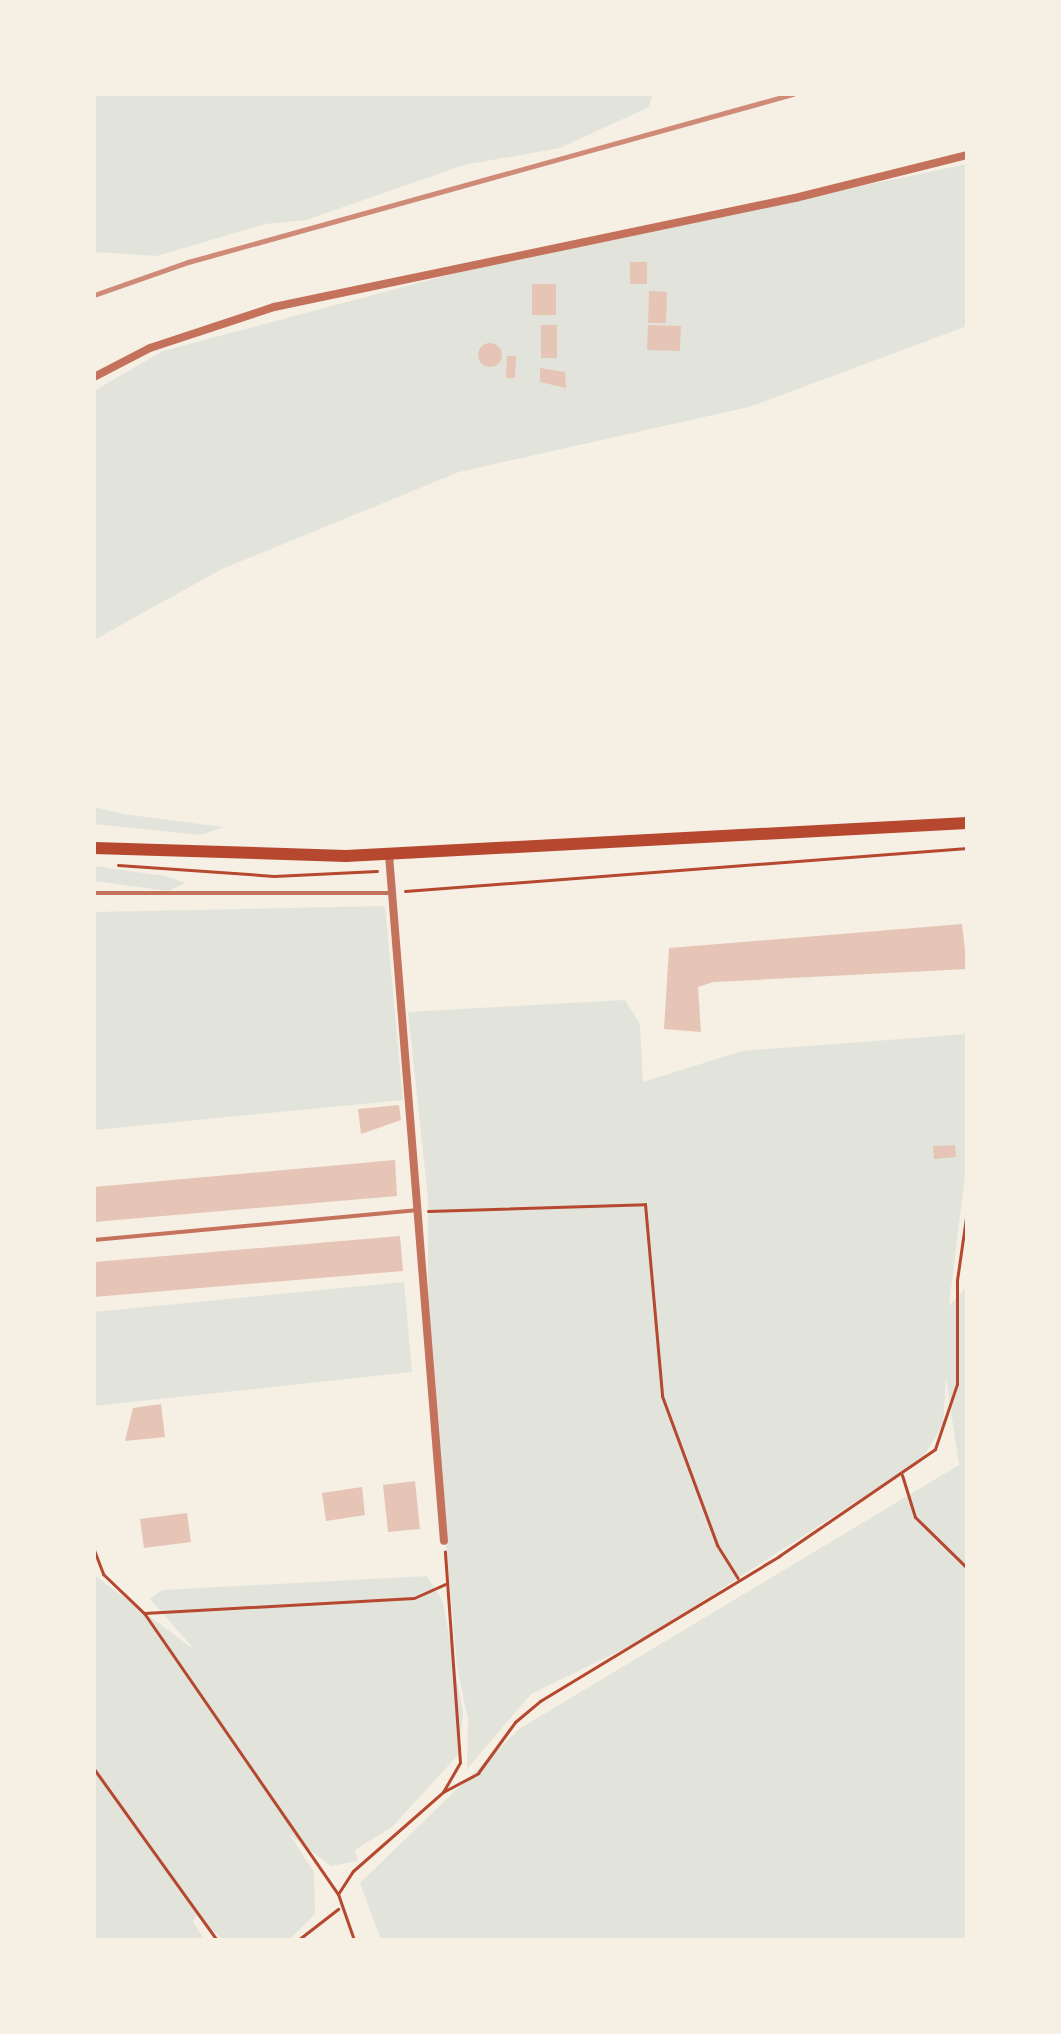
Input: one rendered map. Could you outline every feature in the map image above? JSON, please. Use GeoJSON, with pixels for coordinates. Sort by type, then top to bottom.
{"type":"FeatureCollection","features":[{"type":"Feature","properties":{"kind":"main road"},"geometry":{"type":"LineString","coordinates":[[94,848],[389,855],[967,823]]}},
{"type":"Feature","properties":{"kind":"street"},"geometry":{"type":"LineString","coordinates":[[94,377],[150,348],[274,307],[795,198],[967,155]]}},
{"type":"Feature","properties":{"kind":"street"},"geometry":{"type":"LineString","coordinates":[[389,855],[444,1541]]}},
{"type":"Feature","properties":{"kind":"lane"},"geometry":{"type":"LineString","coordinates":[[94,893],[256,898],[393,892]]}},
{"type":"Feature","properties":{"kind":"lane"},"geometry":{"type":"LineString","coordinates":[[94,1240],[416,1210]]}},
{"type":"Feature","properties":{"kind":"path"},"geometry":{"type":"LineString","coordinates":[[393,892],[967,848]]}},
{"type":"Feature","properties":{"kind":"path"},"geometry":{"type":"LineString","coordinates":[[108,864],[204,874],[391,874]]}},
{"type":"Feature","properties":{"kind":"path"},"geometry":{"type":"LineString","coordinates":[[416,1210],[645,1204],[662,1396],[717,1545],[738,1578]]}},
{"type":"Feature","properties":{"kind":"path"},"geometry":{"type":"LineString","coordinates":[[354,1940],[338,1909],[338,1894],[353,1871],[443,1792],[478,1773],[515,1722],[540,1701],[901,1475],[935,1449],[957,1384],[957,1280],[967,1211]]}},
{"type":"Feature","properties":{"kind":"path"},"geometry":{"type":"LineString","coordinates":[[901,1475],[915,1517],[967,1568]]}},
{"type":"Feature","properties":{"kind":"path"},"geometry":{"type":"LineString","coordinates":[[443,1792],[460,1762],[460,1710],[445,1584],[444,1541]]}},
{"type":"Feature","properties":{"kind":"path"},"geometry":{"type":"LineString","coordinates":[[94,1550],[103,1574],[144,1613],[338,1894]]}},
{"type":"Feature","properties":{"kind":"path"},"geometry":{"type":"LineString","coordinates":[[144,1613],[414,1598],[445,1584]]}},
{"type":"Feature","properties":{"kind":"path"},"geometry":{"type":"LineString","coordinates":[[94,1769],[217,1940]]}},
{"type":"Feature","properties":{"kind":"path"},"geometry":{"type":"LineString","coordinates":[[298,1940],[338,1909]]}},
{"type":"Feature","properties":{"kind":"shaded area"},"geometry":{"type":"Polygon","coordinates":[[[94,94],[653,94],[649,107],[560,148],[464,165],[306,220],[265,224],[157,256],[94,252],[94,94]]]}},
{"type":"Feature","properties":{"kind":"shaded area"},"geometry":{"type":"Polygon","coordinates":[[[967,164],[967,326],[749,407],[459,472],[222,569],[94,640],[94,391],[163,351],[493,263],[967,164]]]}},
{"type":"Feature","properties":{"kind":"shaded area"},"geometry":{"type":"Polygon","coordinates":[[[94,807],[123,814],[223,827],[201,835],[94,824],[94,807]]]}},
{"type":"Feature","properties":{"kind":"shaded area"},"geometry":{"type":"Polygon","coordinates":[[[94,866],[166,876],[185,883],[168,891],[94,881],[94,866]]]}},
{"type":"Feature","properties":{"kind":"shaded area"},"geometry":{"type":"Polygon","coordinates":[[[385,906],[403,1100],[94,1130],[94,912],[385,906]]]}},
{"type":"Feature","properties":{"kind":"shaded area"},"geometry":{"type":"Polygon","coordinates":[[[625,1000],[640,1024],[643,1082],[742,1051],[967,1034],[967,1159],[949,1306],[967,1286],[967,1940],[381,1940],[360,1883],[519,1729],[959,1465],[946,1378],[943,1425],[922,1459],[644,1639],[531,1694],[467,1769],[468,1719],[457,1667],[428,1338],[428,1198],[408,1012],[625,1000]]]}},
{"type":"Feature","properties":{"kind":"shaded area"},"geometry":{"type":"Polygon","coordinates":[[[404,1282],[412,1372],[94,1406],[94,1312],[404,1282]]]}},
{"type":"Feature","properties":{"kind":"shaded area"},"geometry":{"type":"Polygon","coordinates":[[[94,1575],[195,1650],[150,1599],[162,1590],[427,1576],[443,1602],[463,1713],[458,1755],[392,1827],[355,1850],[358,1861],[331,1866],[290,1835],[314,1872],[315,1914],[289,1940],[223,1940],[196,1915],[193,1922],[205,1940],[94,1940],[94,1575]]]}},
{"type":"Feature","properties":{"kind":"building"},"geometry":{"type":"Polygon","coordinates":[[[630,262],[647,262],[647,284],[630,284],[630,262]]]}},
{"type":"Feature","properties":{"kind":"building"},"geometry":{"type":"Polygon","coordinates":[[[532,284],[556,284],[556,315],[532,315],[532,284]]]}},
{"type":"Feature","properties":{"kind":"building"},"geometry":{"type":"Polygon","coordinates":[[[649,291],[667,292],[666,323],[648,323],[649,291]]]}},
{"type":"Feature","properties":{"kind":"building"},"geometry":{"type":"Polygon","coordinates":[[[541,325],[557,325],[557,358],[541,358],[541,325]]]}},
{"type":"Feature","properties":{"kind":"building"},"geometry":{"type":"Polygon","coordinates":[[[648,325],[681,326],[680,351],[647,350],[648,325]]]}},
{"type":"Feature","properties":{"kind":"building"},"geometry":{"type":"Polygon","coordinates":[[[490,343],[499,346],[502,355],[499,364],[490,367],[481,364],[478,355],[481,346],[490,343]]]}},
{"type":"Feature","properties":{"kind":"building"},"geometry":{"type":"Polygon","coordinates":[[[507,356],[516,356],[515,378],[506,378],[507,356]]]}},
{"type":"Feature","properties":{"kind":"building"},"geometry":{"type":"Polygon","coordinates":[[[540,368],[565,372],[566,388],[540,382],[540,368]]]}},
{"type":"Feature","properties":{"kind":"building"},"geometry":{"type":"Polygon","coordinates":[[[962,924],[967,969],[713,982],[698,987],[701,1032],[664,1029],[669,948],[962,924]]]}},
{"type":"Feature","properties":{"kind":"building"},"geometry":{"type":"Polygon","coordinates":[[[399,1105],[401,1120],[361,1134],[358,1109],[399,1105]]]}},
{"type":"Feature","properties":{"kind":"building"},"geometry":{"type":"Polygon","coordinates":[[[955,1145],[956,1157],[934,1159],[933,1146],[955,1145]]]}},
{"type":"Feature","properties":{"kind":"building"},"geometry":{"type":"Polygon","coordinates":[[[395,1160],[397,1196],[94,1222],[94,1187],[395,1160]]]}},
{"type":"Feature","properties":{"kind":"building"},"geometry":{"type":"Polygon","coordinates":[[[400,1236],[403,1271],[94,1297],[94,1262],[400,1236]]]}},
{"type":"Feature","properties":{"kind":"building"},"geometry":{"type":"Polygon","coordinates":[[[161,1404],[165,1437],[125,1441],[133,1408],[161,1404]]]}},
{"type":"Feature","properties":{"kind":"building"},"geometry":{"type":"Polygon","coordinates":[[[415,1481],[420,1529],[388,1532],[383,1485],[415,1481]]]}},
{"type":"Feature","properties":{"kind":"building"},"geometry":{"type":"Polygon","coordinates":[[[362,1487],[365,1515],[326,1521],[322,1493],[362,1487]]]}},
{"type":"Feature","properties":{"kind":"building"},"geometry":{"type":"Polygon","coordinates":[[[187,1513],[191,1542],[144,1548],[140,1519],[187,1513]]]}},
{"type":"Feature","properties":{"kind":"railway"},"geometry":{"type":"LineString","coordinates":[[94,295],[188,262],[793,94]]}}]}
